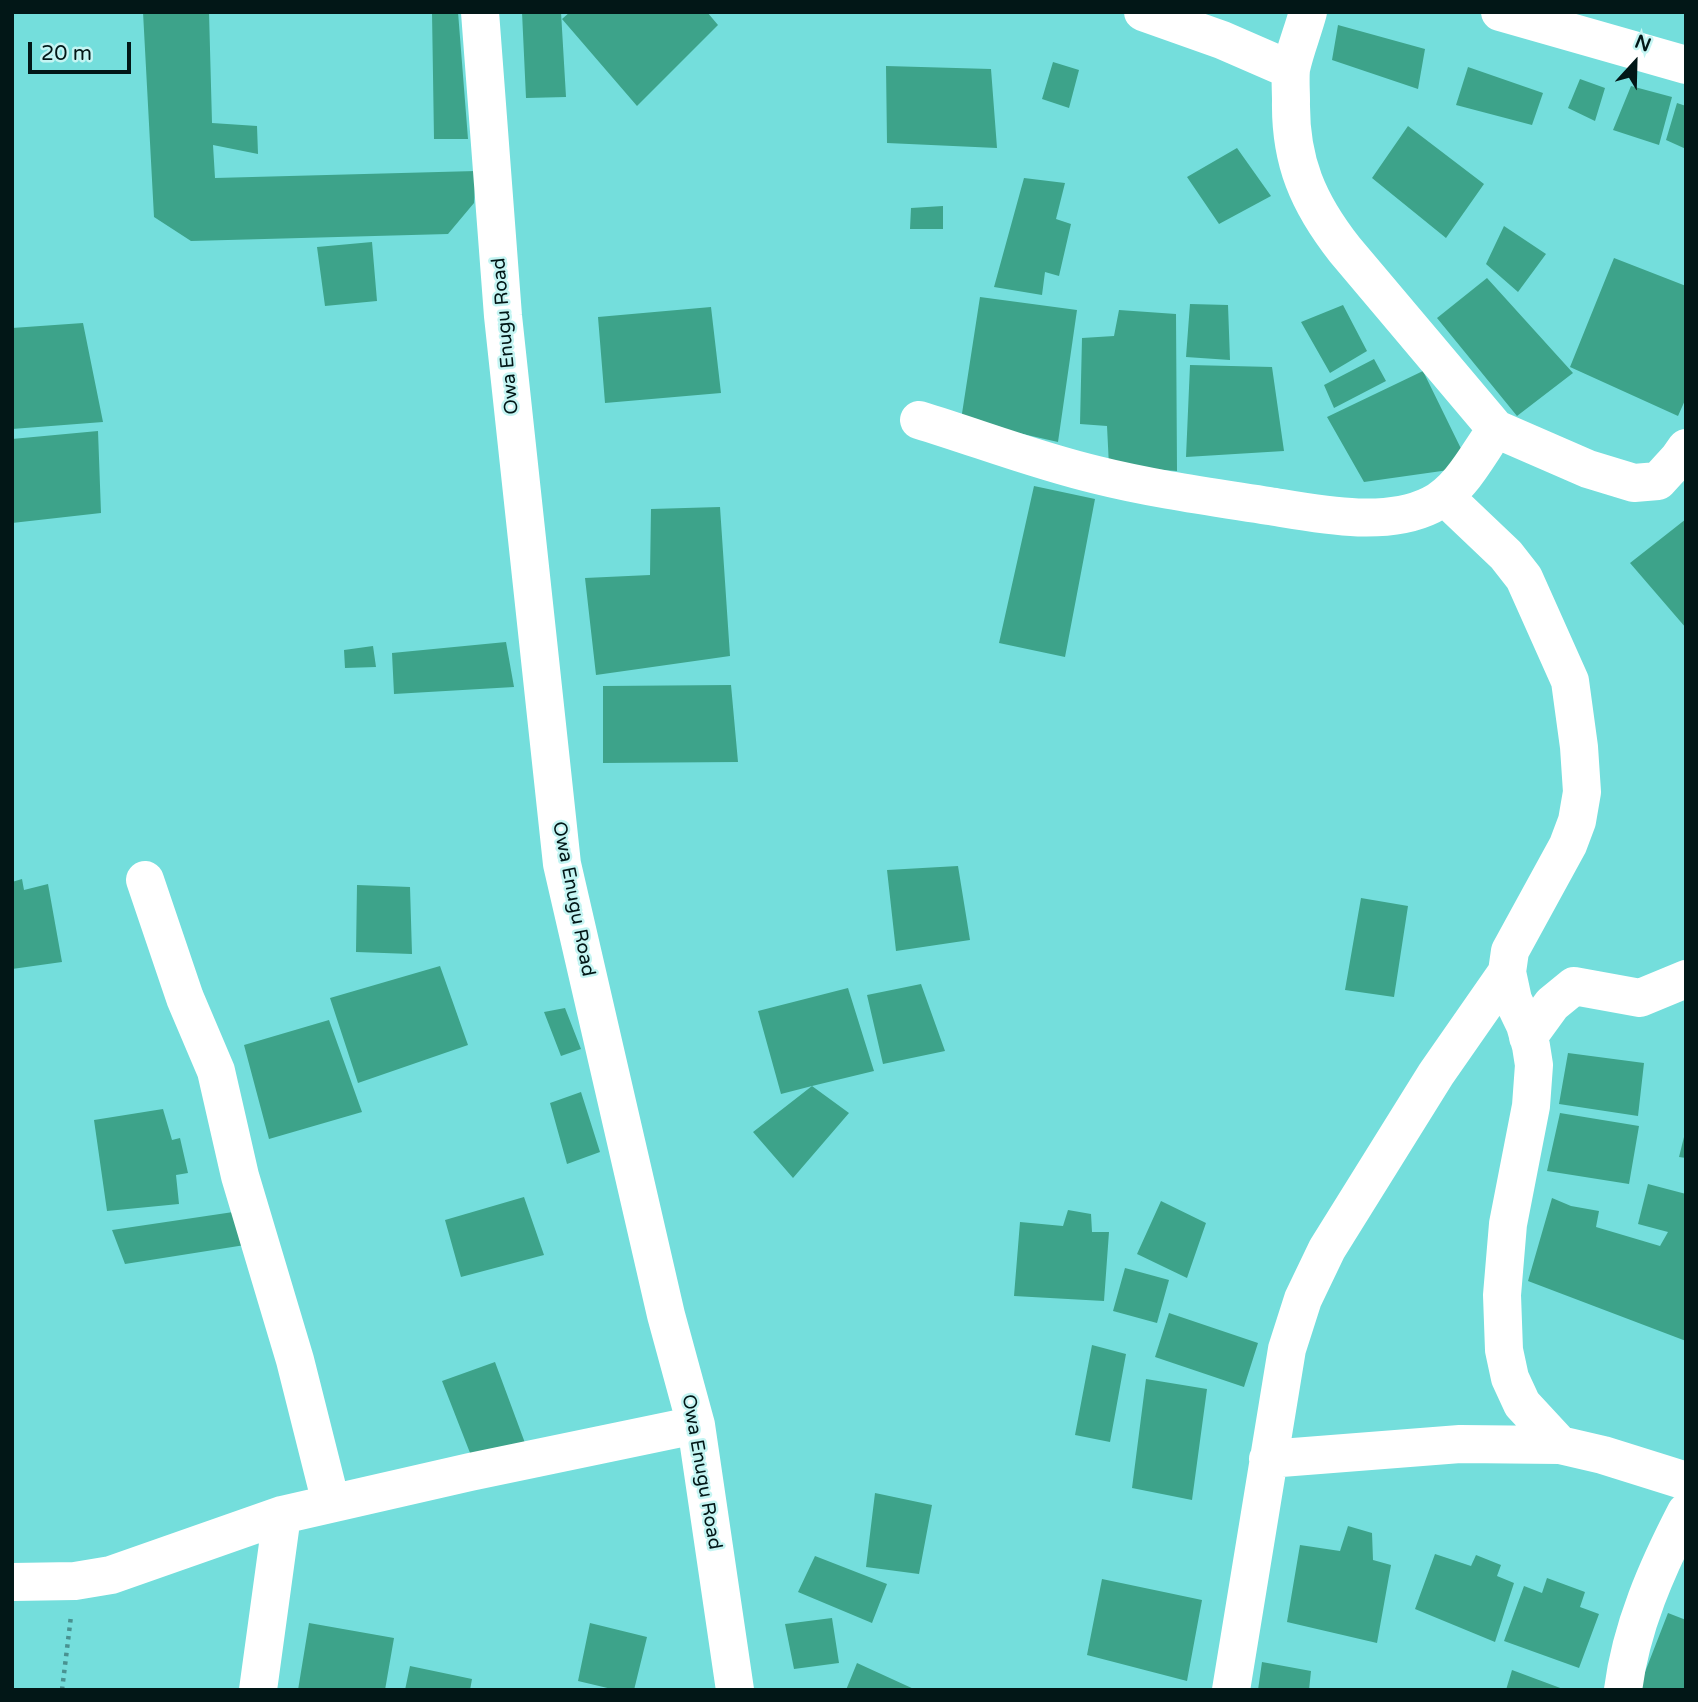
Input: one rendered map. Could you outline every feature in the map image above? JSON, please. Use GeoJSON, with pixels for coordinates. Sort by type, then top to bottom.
{"type":"FeatureCollection","features":[{"type":"Feature","properties":{"kind":"main road","name":"Owa Enugu Road"},"geometry":{"type":"LineString","coordinates":[[480,12],[503,316],[562,864],[666,1315],[696,1425],[735,1690]]}},
{"type":"Feature","properties":{"kind":"main road"},"geometry":{"type":"LineString","coordinates":[[1143,12],[1222,40],[1291,70]]}},
{"type":"Feature","properties":{"kind":"main road"},"geometry":{"type":"LineString","coordinates":[[1308,12],[1291,70],[1292,128],[1296,157],[1307,190],[1323,222],[1496,429],[1588,469],[1634,483],[1658,481],[1686,448]]}},
{"type":"Feature","properties":{"kind":"main road"},"geometry":{"type":"LineString","coordinates":[[1500,12],[1686,65]]}},
{"type":"Feature","properties":{"kind":"main road"},"geometry":{"type":"LineString","coordinates":[[919,420],[1096,475],[1291,510],[1347,516],[1395,516],[1430,506],[1445,497],[1496,429]]}},
{"type":"Feature","properties":{"kind":"main road"},"geometry":{"type":"LineString","coordinates":[[1445,497],[1506,555],[1524,578],[1570,681],[1579,747],[1583,792],[1577,821],[1568,845],[1510,951],[1507,972],[1534,1065],[1532,1097],[1508,1224],[1502,1295],[1504,1350],[1510,1378],[1522,1404],[1560,1445]]}},
{"type":"Feature","properties":{"kind":"main road"},"geometry":{"type":"LineString","coordinates":[[145,880],[185,998],[216,1072],[240,1176],[295,1360],[331,1503]]}},
{"type":"Feature","properties":{"kind":"main road"},"geometry":{"type":"LineString","coordinates":[[1231,1690],[1287,1349],[1303,1299],[1327,1249],[1429,1085],[1507,972]]}},
{"type":"Feature","properties":{"kind":"main road"},"geometry":{"type":"LineString","coordinates":[[1528,1037],[1552,1004],[1574,986],[1640,998],[1686,979]]}},
{"type":"Feature","properties":{"kind":"main road"},"geometry":{"type":"LineString","coordinates":[[12,1582],[75,1581],[111,1575],[282,1515],[696,1425]]}},
{"type":"Feature","properties":{"kind":"main road"},"geometry":{"type":"LineString","coordinates":[[1268,1459],[1460,1444],[1560,1445],[1603,1455],[1686,1481]]}},
{"type":"Feature","properties":{"kind":"main road"},"geometry":{"type":"LineString","coordinates":[[1623,1690],[1627,1659],[1657,1569],[1686,1512]]}},
{"type":"Feature","properties":{"kind":"main road"},"geometry":{"type":"LineString","coordinates":[[258,1690],[282,1515]]}},
{"type":"Feature","properties":{"kind":"path"},"geometry":{"type":"LineString","coordinates":[[62,1690],[75,1581]]}},
{"type":"Feature","properties":{"kind":"building"},"geometry":{"type":"Polygon","coordinates":[[[143,12],[209,12],[212,123],[257,126],[258,154],[213,145],[215,178],[476,171],[474,203],[448,234],[191,241],[154,217],[143,12]]]}},
{"type":"Feature","properties":{"kind":"building"},"geometry":{"type":"Polygon","coordinates":[[[432,12],[458,12],[468,139],[434,139],[432,12]]]}},
{"type":"Feature","properties":{"kind":"building"},"geometry":{"type":"Polygon","coordinates":[[[522,12],[561,12],[566,97],[526,98],[522,12]]]}},
{"type":"Feature","properties":{"kind":"building"},"geometry":{"type":"Polygon","coordinates":[[[570,12],[707,12],[718,25],[637,106],[562,19],[570,12]]]}},
{"type":"Feature","properties":{"kind":"building"},"geometry":{"type":"Polygon","coordinates":[[[1338,25],[1425,49],[1418,89],[1332,60],[1338,25]]]}},
{"type":"Feature","properties":{"kind":"building"},"geometry":{"type":"Polygon","coordinates":[[[1053,62],[1079,70],[1069,108],[1042,99],[1053,62]]]}},
{"type":"Feature","properties":{"kind":"building"},"geometry":{"type":"Polygon","coordinates":[[[886,66],[991,69],[997,148],[887,143],[886,66]]]}},
{"type":"Feature","properties":{"kind":"building"},"geometry":{"type":"Polygon","coordinates":[[[1468,67],[1543,93],[1532,125],[1456,105],[1468,67]]]}},
{"type":"Feature","properties":{"kind":"building"},"geometry":{"type":"Polygon","coordinates":[[[1580,79],[1605,88],[1595,121],[1568,108],[1580,79]]]}},
{"type":"Feature","properties":{"kind":"building"},"geometry":{"type":"Polygon","coordinates":[[[1631,86],[1672,97],[1659,145],[1613,130],[1631,86]]]}},
{"type":"Feature","properties":{"kind":"building"},"geometry":{"type":"Polygon","coordinates":[[[1677,103],[1686,106],[1686,149],[1666,140],[1677,103]]]}},
{"type":"Feature","properties":{"kind":"building"},"geometry":{"type":"Polygon","coordinates":[[[1408,126],[1484,184],[1446,238],[1372,178],[1408,126]]]}},
{"type":"Feature","properties":{"kind":"building"},"geometry":{"type":"Polygon","coordinates":[[[1237,148],[1271,196],[1219,224],[1187,177],[1237,148]]]}},
{"type":"Feature","properties":{"kind":"building"},"geometry":{"type":"Polygon","coordinates":[[[1024,178],[1065,183],[1056,219],[1071,224],[1059,276],[1045,272],[1042,295],[994,287],[1024,178]]]}},
{"type":"Feature","properties":{"kind":"building"},"geometry":{"type":"Polygon","coordinates":[[[943,206],[943,229],[910,229],[911,208],[943,206]]]}},
{"type":"Feature","properties":{"kind":"building"},"geometry":{"type":"Polygon","coordinates":[[[1504,226],[1546,254],[1518,292],[1486,264],[1504,226]]]}},
{"type":"Feature","properties":{"kind":"building"},"geometry":{"type":"Polygon","coordinates":[[[372,242],[377,301],[325,306],[317,247],[372,242]]]}},
{"type":"Feature","properties":{"kind":"building"},"geometry":{"type":"Polygon","coordinates":[[[1614,258],[1686,286],[1686,398],[1678,416],[1570,367],[1614,258]]]}},
{"type":"Feature","properties":{"kind":"building"},"geometry":{"type":"Polygon","coordinates":[[[1487,278],[1573,373],[1517,416],[1437,318],[1487,278]]]}},
{"type":"Feature","properties":{"kind":"building"},"geometry":{"type":"Polygon","coordinates":[[[980,297],[1077,310],[1058,442],[961,420],[980,297]]]}},
{"type":"Feature","properties":{"kind":"building"},"geometry":{"type":"Polygon","coordinates":[[[1190,304],[1228,305],[1230,360],[1186,357],[1190,304]]]}},
{"type":"Feature","properties":{"kind":"building"},"geometry":{"type":"Polygon","coordinates":[[[1343,305],[1367,351],[1330,373],[1301,322],[1343,305]]]}},
{"type":"Feature","properties":{"kind":"building"},"geometry":{"type":"Polygon","coordinates":[[[711,307],[721,393],[605,403],[598,317],[711,307]]]}},
{"type":"Feature","properties":{"kind":"building"},"geometry":{"type":"Polygon","coordinates":[[[1119,310],[1176,314],[1177,471],[1109,466],[1107,426],[1080,424],[1082,338],[1114,336],[1119,310]]]}},
{"type":"Feature","properties":{"kind":"building"},"geometry":{"type":"Polygon","coordinates":[[[83,323],[103,422],[12,429],[12,328],[83,323]]]}},
{"type":"Feature","properties":{"kind":"building"},"geometry":{"type":"Polygon","coordinates":[[[1374,359],[1386,381],[1334,408],[1324,385],[1374,359]]]}},
{"type":"Feature","properties":{"kind":"building"},"geometry":{"type":"Polygon","coordinates":[[[1190,365],[1272,367],[1284,451],[1186,457],[1190,365]]]}},
{"type":"Feature","properties":{"kind":"building"},"geometry":{"type":"Polygon","coordinates":[[[1423,371],[1470,467],[1364,482],[1327,417],[1423,371]]]}},
{"type":"Feature","properties":{"kind":"building"},"geometry":{"type":"Polygon","coordinates":[[[98,431],[101,513],[12,523],[12,439],[98,431]]]}},
{"type":"Feature","properties":{"kind":"building"},"geometry":{"type":"Polygon","coordinates":[[[1034,486],[1095,499],[1065,657],[999,643],[1034,486]]]}},
{"type":"Feature","properties":{"kind":"building"},"geometry":{"type":"Polygon","coordinates":[[[720,507],[730,656],[596,675],[585,578],[650,575],[651,509],[720,507]]]}},
{"type":"Feature","properties":{"kind":"building"},"geometry":{"type":"Polygon","coordinates":[[[1686,519],[1686,628],[1630,563],[1686,519]]]}},
{"type":"Feature","properties":{"kind":"building"},"geometry":{"type":"Polygon","coordinates":[[[506,642],[514,687],[394,694],[392,653],[506,642]]]}},
{"type":"Feature","properties":{"kind":"building"},"geometry":{"type":"Polygon","coordinates":[[[373,646],[376,667],[345,668],[344,650],[373,646]]]}},
{"type":"Feature","properties":{"kind":"building"},"geometry":{"type":"Polygon","coordinates":[[[731,685],[738,762],[603,763],[603,686],[731,685]]]}},
{"type":"Feature","properties":{"kind":"building"},"geometry":{"type":"Polygon","coordinates":[[[958,866],[970,940],[896,951],[887,870],[958,866]]]}},
{"type":"Feature","properties":{"kind":"building"},"geometry":{"type":"Polygon","coordinates":[[[22,879],[24,890],[48,884],[62,962],[12,969],[12,882],[22,879]]]}},
{"type":"Feature","properties":{"kind":"building"},"geometry":{"type":"Polygon","coordinates":[[[357,885],[410,887],[412,954],[356,952],[357,885]]]}},
{"type":"Feature","properties":{"kind":"building"},"geometry":{"type":"Polygon","coordinates":[[[1361,898],[1408,906],[1394,997],[1345,990],[1361,898]]]}},
{"type":"Feature","properties":{"kind":"building"},"geometry":{"type":"Polygon","coordinates":[[[440,966],[468,1045],[358,1083],[330,998],[440,966]]]}},
{"type":"Feature","properties":{"kind":"building"},"geometry":{"type":"Polygon","coordinates":[[[921,984],[945,1051],[883,1064],[867,995],[921,984]]]}},
{"type":"Feature","properties":{"kind":"building"},"geometry":{"type":"Polygon","coordinates":[[[848,988],[874,1071],[781,1094],[758,1011],[848,988]]]}},
{"type":"Feature","properties":{"kind":"building"},"geometry":{"type":"Polygon","coordinates":[[[565,1008],[581,1049],[561,1056],[544,1012],[565,1008]]]}},
{"type":"Feature","properties":{"kind":"building"},"geometry":{"type":"Polygon","coordinates":[[[329,1020],[362,1112],[269,1139],[244,1045],[329,1020]]]}},
{"type":"Feature","properties":{"kind":"building"},"geometry":{"type":"Polygon","coordinates":[[[1568,1053],[1644,1063],[1638,1116],[1559,1104],[1568,1053]]]}},
{"type":"Feature","properties":{"kind":"building"},"geometry":{"type":"Polygon","coordinates":[[[812,1086],[849,1113],[793,1178],[753,1132],[812,1086]]]}},
{"type":"Feature","properties":{"kind":"building"},"geometry":{"type":"Polygon","coordinates":[[[581,1092],[600,1152],[567,1164],[550,1103],[581,1092]]]}},
{"type":"Feature","properties":{"kind":"building"},"geometry":{"type":"Polygon","coordinates":[[[163,1109],[172,1140],[180,1138],[188,1173],[176,1175],[179,1204],[107,1211],[94,1120],[163,1109]]]}},
{"type":"Feature","properties":{"kind":"building"},"geometry":{"type":"Polygon","coordinates":[[[1560,1113],[1639,1126],[1629,1184],[1547,1171],[1560,1113]]]}},
{"type":"Feature","properties":{"kind":"building"},"geometry":{"type":"Polygon","coordinates":[[[1686,1133],[1686,1158],[1679,1157],[1686,1133]]]}},
{"type":"Feature","properties":{"kind":"building"},"geometry":{"type":"Polygon","coordinates":[[[1648,1184],[1686,1194],[1686,1341],[1528,1281],[1552,1198],[1571,1206],[1599,1211],[1596,1227],[1660,1246],[1668,1232],[1638,1224],[1648,1184]]]}},
{"type":"Feature","properties":{"kind":"building"},"geometry":{"type":"Polygon","coordinates":[[[524,1197],[544,1255],[461,1277],[445,1220],[524,1197]]]}},
{"type":"Feature","properties":{"kind":"building"},"geometry":{"type":"Polygon","coordinates":[[[1161,1201],[1206,1223],[1187,1278],[1137,1254],[1161,1201]]]}},
{"type":"Feature","properties":{"kind":"building"},"geometry":{"type":"Polygon","coordinates":[[[1068,1210],[1091,1214],[1092,1232],[1109,1232],[1104,1301],[1014,1296],[1020,1222],[1063,1226],[1068,1210]]]}},
{"type":"Feature","properties":{"kind":"building"},"geometry":{"type":"Polygon","coordinates":[[[240,1211],[245,1245],[125,1264],[112,1230],[240,1211]]]}},
{"type":"Feature","properties":{"kind":"building"},"geometry":{"type":"Polygon","coordinates":[[[1125,1268],[1169,1280],[1157,1323],[1113,1311],[1125,1268]]]}},
{"type":"Feature","properties":{"kind":"building"},"geometry":{"type":"Polygon","coordinates":[[[1169,1313],[1258,1343],[1244,1387],[1155,1357],[1169,1313]]]}},
{"type":"Feature","properties":{"kind":"building"},"geometry":{"type":"Polygon","coordinates":[[[1092,1345],[1126,1354],[1110,1442],[1075,1435],[1092,1345]]]}},
{"type":"Feature","properties":{"kind":"building"},"geometry":{"type":"Polygon","coordinates":[[[495,1362],[525,1443],[472,1458],[442,1381],[495,1362]]]}},
{"type":"Feature","properties":{"kind":"building"},"geometry":{"type":"Polygon","coordinates":[[[1146,1379],[1207,1389],[1192,1500],[1132,1488],[1146,1379]]]}},
{"type":"Feature","properties":{"kind":"building"},"geometry":{"type":"Polygon","coordinates":[[[875,1493],[932,1505],[919,1574],[866,1567],[875,1493]]]}},
{"type":"Feature","properties":{"kind":"building"},"geometry":{"type":"Polygon","coordinates":[[[1348,1526],[1372,1533],[1373,1560],[1391,1565],[1377,1643],[1287,1622],[1300,1545],[1340,1551],[1348,1526]]]}},
{"type":"Feature","properties":{"kind":"building"},"geometry":{"type":"Polygon","coordinates":[[[1435,1554],[1471,1566],[1476,1555],[1501,1565],[1497,1576],[1514,1583],[1495,1642],[1415,1609],[1435,1554]]]}},
{"type":"Feature","properties":{"kind":"building"},"geometry":{"type":"Polygon","coordinates":[[[815,1556],[887,1584],[872,1623],[798,1592],[815,1556]]]}},
{"type":"Feature","properties":{"kind":"building"},"geometry":{"type":"Polygon","coordinates":[[[1547,1578],[1585,1592],[1580,1607],[1599,1614],[1579,1668],[1504,1641],[1524,1586],[1542,1593],[1547,1578]]]}},
{"type":"Feature","properties":{"kind":"building"},"geometry":{"type":"Polygon","coordinates":[[[1102,1579],[1202,1600],[1187,1681],[1087,1655],[1102,1579]]]}},
{"type":"Feature","properties":{"kind":"building"},"geometry":{"type":"Polygon","coordinates":[[[1668,1613],[1686,1620],[1686,1690],[1638,1690],[1668,1613]]]}},
{"type":"Feature","properties":{"kind":"building"},"geometry":{"type":"Polygon","coordinates":[[[832,1618],[839,1663],[794,1669],[785,1624],[832,1618]]]}},
{"type":"Feature","properties":{"kind":"building"},"geometry":{"type":"Polygon","coordinates":[[[309,1623],[394,1638],[385,1690],[298,1690],[309,1623]]]}},
{"type":"Feature","properties":{"kind":"building"},"geometry":{"type":"Polygon","coordinates":[[[590,1623],[647,1637],[634,1690],[616,1690],[578,1681],[590,1623]]]}},
{"type":"Feature","properties":{"kind":"building"},"geometry":{"type":"Polygon","coordinates":[[[1262,1662],[1311,1671],[1309,1690],[1258,1690],[1262,1662]]]}},
{"type":"Feature","properties":{"kind":"building"},"geometry":{"type":"Polygon","coordinates":[[[857,1663],[916,1690],[846,1690],[857,1663]]]}},
{"type":"Feature","properties":{"kind":"building"},"geometry":{"type":"Polygon","coordinates":[[[410,1666],[472,1679],[470,1690],[405,1690],[410,1666]]]}},
{"type":"Feature","properties":{"kind":"building"},"geometry":{"type":"Polygon","coordinates":[[[1512,1670],[1563,1689],[1563,1690],[1506,1690],[1512,1670]]]}}]}
